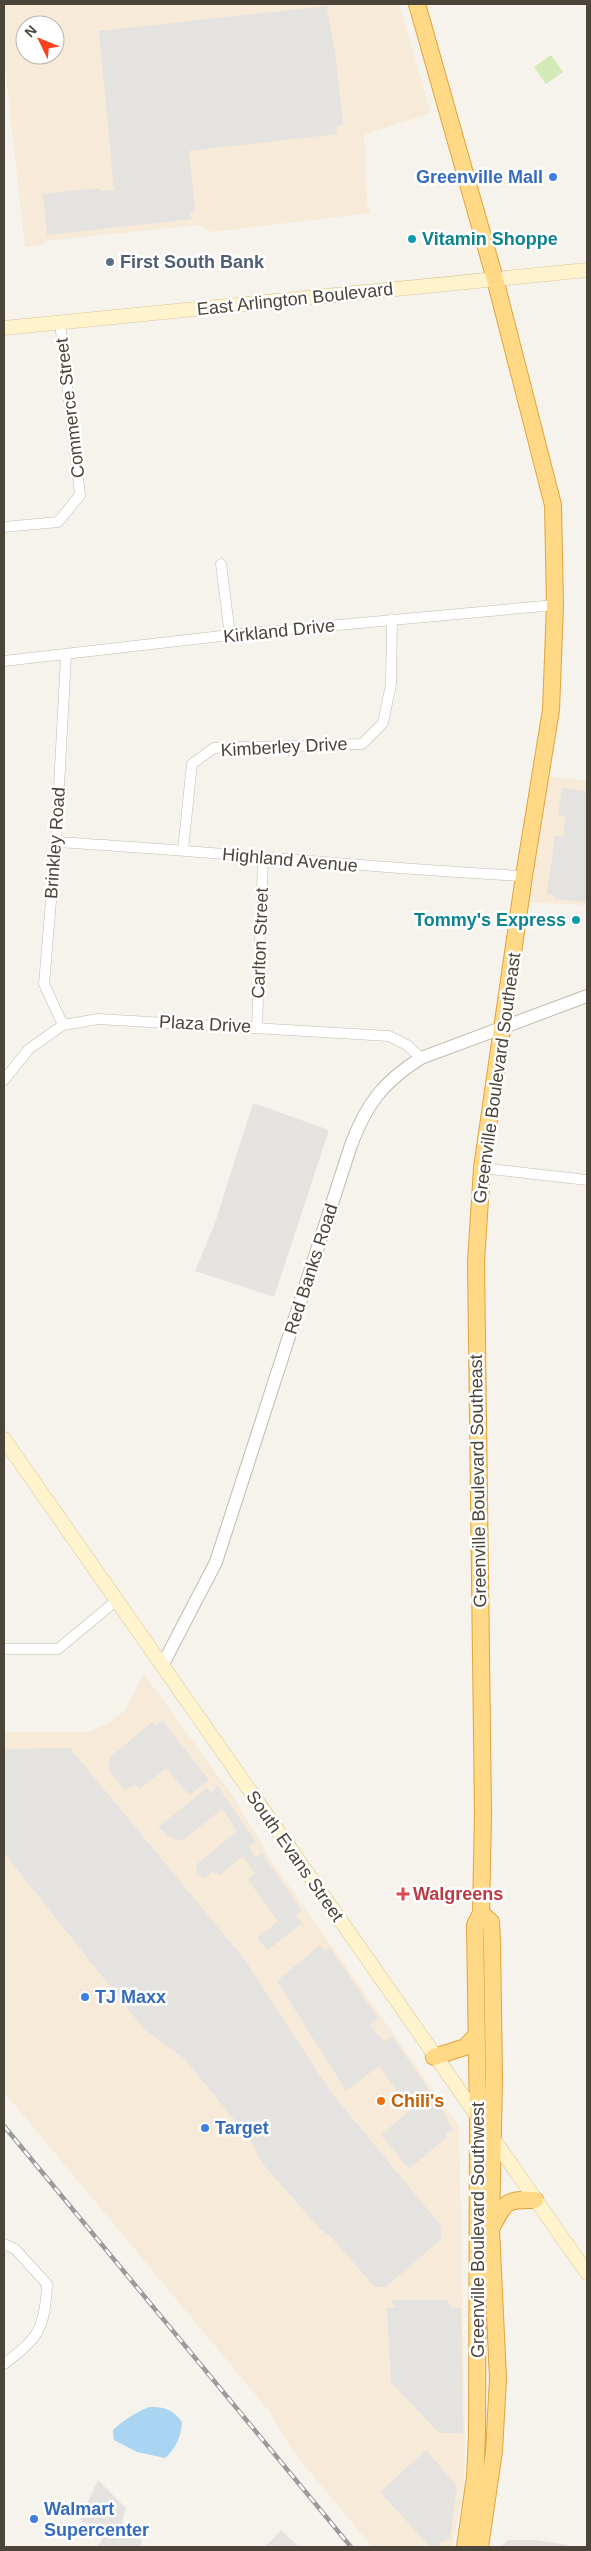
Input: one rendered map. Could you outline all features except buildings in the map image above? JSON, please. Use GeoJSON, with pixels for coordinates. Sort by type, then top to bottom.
{"type":"FeatureCollection","features":[{"type":"Feature","properties":{"kind":"highway","name":"Greenville Boulevard Southeast"},"geometry":{"type":"LineString","coordinates":[[417,4],[494,279],[553,505],[552,710],[524,876],[482,1168],[476,1286],[483,1813],[481,1913],[491,1922],[492,1942],[494,2066],[492,2138]]}},
{"type":"Feature","properties":{"kind":"highway","name":"Greenville Boulevard Southwest"},"geometry":{"type":"LineString","coordinates":[[465,2547],[475,2477],[476,2449],[478,2119],[475,1925],[481,1913]]}},
{"type":"Feature","properties":{"kind":"highway"},"geometry":{"type":"LineString","coordinates":[[434,2057],[465,2047],[477,2035]]}},
{"type":"Feature","properties":{"kind":"highway","name":"Greenville Boulevard Southwest"},"geometry":{"type":"LineString","coordinates":[[480,2547],[494,2451],[498,2379],[491,2229],[492,2138]]}},
{"type":"Feature","properties":{"kind":"highway"},"geometry":{"type":"LineString","coordinates":[[491,2229],[503,2206],[513,2200],[535,2200]]}},
{"type":"Feature","properties":{"kind":"highway"},"geometry":{"type":"LineString","coordinates":[[477,2392],[487,2415],[486,2439],[494,2451]]}},
{"type":"Feature","properties":{"kind":"highway"},"geometry":{"type":"LineString","coordinates":[[476,2449],[483,2454],[487,2507]]}},
{"type":"Feature","properties":{"kind":"main road","name":"East Arlington Boulevard"},"geometry":{"type":"LineString","coordinates":[[4,328],[587,270]]}},
{"type":"Feature","properties":{"kind":"main road","name":"South Evans Street"},"geometry":{"type":"LineString","coordinates":[[4,1439],[434,2057],[587,2273]]}},
{"type":"Feature","properties":{"kind":"street","name":"Commerce Street"},"geometry":{"type":"LineString","coordinates":[[4,527],[58,522],[80,495],[60,322]]}},
{"type":"Feature","properties":{"kind":"street"},"geometry":{"type":"LineString","coordinates":[[221,564],[230,635]]}},
{"type":"Feature","properties":{"kind":"street","name":"Kirkland Drive"},"geometry":{"type":"LineString","coordinates":[[4,661],[66,656],[230,635],[554,604]]}},
{"type":"Feature","properties":{"kind":"street","name":"Kimberley Drive"},"geometry":{"type":"LineString","coordinates":[[183,850],[192,764],[214,748],[362,744],[383,723],[391,684],[392,620]]}},
{"type":"Feature","properties":{"kind":"street","name":"Brinkley Road"},"geometry":{"type":"LineString","coordinates":[[63,1025],[44,984],[56,842],[66,656]]}},
{"type":"Feature","properties":{"kind":"street","name":"Highland Avenue"},"geometry":{"type":"LineString","coordinates":[[56,842],[183,850],[263,859],[394,869],[524,876]]}},
{"type":"Feature","properties":{"kind":"street","name":"Carlton Street"},"geometry":{"type":"LineString","coordinates":[[257,1027],[263,859]]}},
{"type":"Feature","properties":{"kind":"street","name":"Red Banks Road"},"geometry":{"type":"LineString","coordinates":[[162,1664],[216,1562],[358,1127],[367,1108],[380,1090],[399,1072],[421,1058],[503,1025],[587,996]]}},
{"type":"Feature","properties":{"kind":"street","name":"Plaza Drive"},"geometry":{"type":"LineString","coordinates":[[4,1080],[29,1049],[63,1025],[98,1019],[389,1036],[407,1045],[421,1058]]}},
{"type":"Feature","properties":{"kind":"street"},"geometry":{"type":"LineString","coordinates":[[482,1168],[587,1180]]}},
{"type":"Feature","properties":{"kind":"street"},"geometry":{"type":"LineString","coordinates":[[4,1649],[58,1649],[117,1600]]}},
{"type":"Feature","properties":{"kind":"street"},"geometry":{"type":"LineString","coordinates":[[4,2244],[15,2249],[47,2284],[46,2314],[35,2337],[4,2364]]}},
{"type":"Feature","properties":{"kind":"shaded area"},"geometry":{"type":"Polygon","coordinates":[[[4,4],[399,4],[431,113],[364,135],[367,203],[371,213],[212,232],[198,225],[45,241],[44,245],[25,247],[4,56],[4,4]]]}},
{"type":"Feature","properties":{"kind":"shaded area"},"geometry":{"type":"Polygon","coordinates":[[[326,6],[335,51],[343,123],[335,129],[338,134],[189,151],[195,211],[189,212],[192,219],[47,235],[43,194],[100,188],[101,191],[114,190],[99,31],[326,6]]]}},
{"type":"Feature","properties":{"kind":"shaded area"},"geometry":{"type":"Polygon","coordinates":[[[541,775],[587,781],[587,905],[520,902],[541,775]]]}},
{"type":"Feature","properties":{"kind":"shaded area"},"geometry":{"type":"Polygon","coordinates":[[[562,787],[587,792],[587,902],[555,899],[554,895],[547,894],[555,836],[563,836],[566,817],[558,815],[562,787]]]}},
{"type":"Feature","properties":{"kind":"shaded area"},"geometry":{"type":"Polygon","coordinates":[[[253,1103],[329,1130],[274,1297],[195,1271],[215,1223],[253,1103]]]}},
{"type":"Feature","properties":{"kind":"shaded area"},"geometry":{"type":"Polygon","coordinates":[[[144,1674],[232,1795],[273,1863],[459,2127],[465,2434],[464,2488],[452,2547],[372,2547],[292,2450],[269,2411],[4,2092],[4,1732],[88,1732],[109,1723],[125,1710],[144,1674]]]}},
{"type":"Feature","properties":{"kind":"shaded area"},"geometry":{"type":"Polygon","coordinates":[[[162,1720],[209,1780],[189,1795],[166,1768],[140,1789],[135,1784],[125,1791],[108,1769],[111,1756],[152,1722],[155,1725],[162,1720]]]}},
{"type":"Feature","properties":{"kind":"shaded area"},"geometry":{"type":"Polygon","coordinates":[[[70,1748],[245,1960],[330,2091],[438,2222],[441,2228],[441,2239],[386,2287],[375,2287],[330,2236],[319,2228],[263,2164],[249,2138],[185,2059],[144,2029],[4,1853],[4,1749],[70,1748]]]}},
{"type":"Feature","properties":{"kind":"shaded area"},"geometry":{"type":"Polygon","coordinates":[[[217,1785],[256,1842],[249,1847],[255,1857],[262,1853],[302,1911],[296,1915],[302,1923],[268,1950],[257,1938],[278,1921],[248,1880],[255,1874],[243,1856],[220,1875],[212,1872],[204,1879],[196,1871],[197,1864],[237,1831],[222,1809],[182,1841],[169,1837],[158,1827],[207,1788],[212,1793],[217,1785]]]}},
{"type":"Feature","properties":{"kind":"shaded area"},"geometry":{"type":"Polygon","coordinates":[[[320,1945],[325,1951],[330,1948],[378,2018],[370,2025],[384,2042],[392,2036],[441,2107],[453,2130],[446,2133],[447,2137],[409,2169],[381,2135],[410,2110],[379,2066],[346,2091],[277,1981],[320,1945]]]}},
{"type":"Feature","properties":{"kind":"shaded area"},"geometry":{"type":"Polygon","coordinates":[[[390,2300],[447,2300],[452,2308],[461,2308],[463,2433],[439,2433],[391,2382],[387,2308],[396,2308],[390,2300]]]}},
{"type":"Feature","properties":{"kind":"shaded area"},"geometry":{"type":"Polygon","coordinates":[[[426,2450],[457,2486],[450,2538],[440,2543],[438,2547],[430,2547],[380,2492],[426,2450]]]}},
{"type":"Feature","properties":{"kind":"shaded area"},"geometry":{"type":"Polygon","coordinates":[[[98,2480],[126,2508],[122,2522],[142,2541],[140,2547],[97,2547],[102,2540],[80,2519],[98,2480]]]}},
{"type":"Feature","properties":{"kind":"shaded area"},"geometry":{"type":"Polygon","coordinates":[[[281,2530],[299,2547],[265,2547],[281,2530]]]}},
{"type":"Feature","properties":{"kind":"shaded area"},"geometry":{"type":"Polygon","coordinates":[[[508,2540],[536,2540],[568,2545],[567,2547],[501,2547],[508,2540]]]}},
{"type":"Feature","properties":{"kind":"green space"},"geometry":{"type":"Polygon","coordinates":[[[551,55],[563,72],[546,84],[534,67],[551,55]]]}},
{"type":"Feature","properties":{"kind":"water"},"geometry":{"type":"Polygon","coordinates":[[[149,2407],[168,2410],[175,2414],[182,2422],[177,2442],[165,2458],[137,2452],[114,2440],[113,2430],[130,2417],[149,2407]]]}},
{"type":"Feature","properties":{"kind":"railway"},"geometry":{"type":"LineString","coordinates":[[4,2126],[351,2547]]}},
{"type":"Feature","properties":{"kind":"place","name":"Greenville Mall"},"geometry":{"type":"Point","coordinates":[553,177]}},
{"type":"Feature","properties":{"kind":"place","name":"Vitamin Shoppe"},"geometry":{"type":"Point","coordinates":[412,239]}},
{"type":"Feature","properties":{"kind":"place","name":"First South Bank"},"geometry":{"type":"Point","coordinates":[110,262]}},
{"type":"Feature","properties":{"kind":"place","name":"Tommy's Express"},"geometry":{"type":"Point","coordinates":[576,920]}},
{"type":"Feature","properties":{"kind":"place","name":"Walgreens"},"geometry":{"type":"Point","coordinates":[403,1894]}},
{"type":"Feature","properties":{"kind":"place","name":"TJ Maxx"},"geometry":{"type":"Point","coordinates":[85,1997]}},
{"type":"Feature","properties":{"kind":"place","name":"Chili's"},"geometry":{"type":"Point","coordinates":[381,2101]}},
{"type":"Feature","properties":{"kind":"place","name":"Target"},"geometry":{"type":"Point","coordinates":[205,2128]}},
{"type":"Feature","properties":{"kind":"place","name":"Walmart Supercenter"},"geometry":{"type":"Point","coordinates":[34,2519]}}]}
